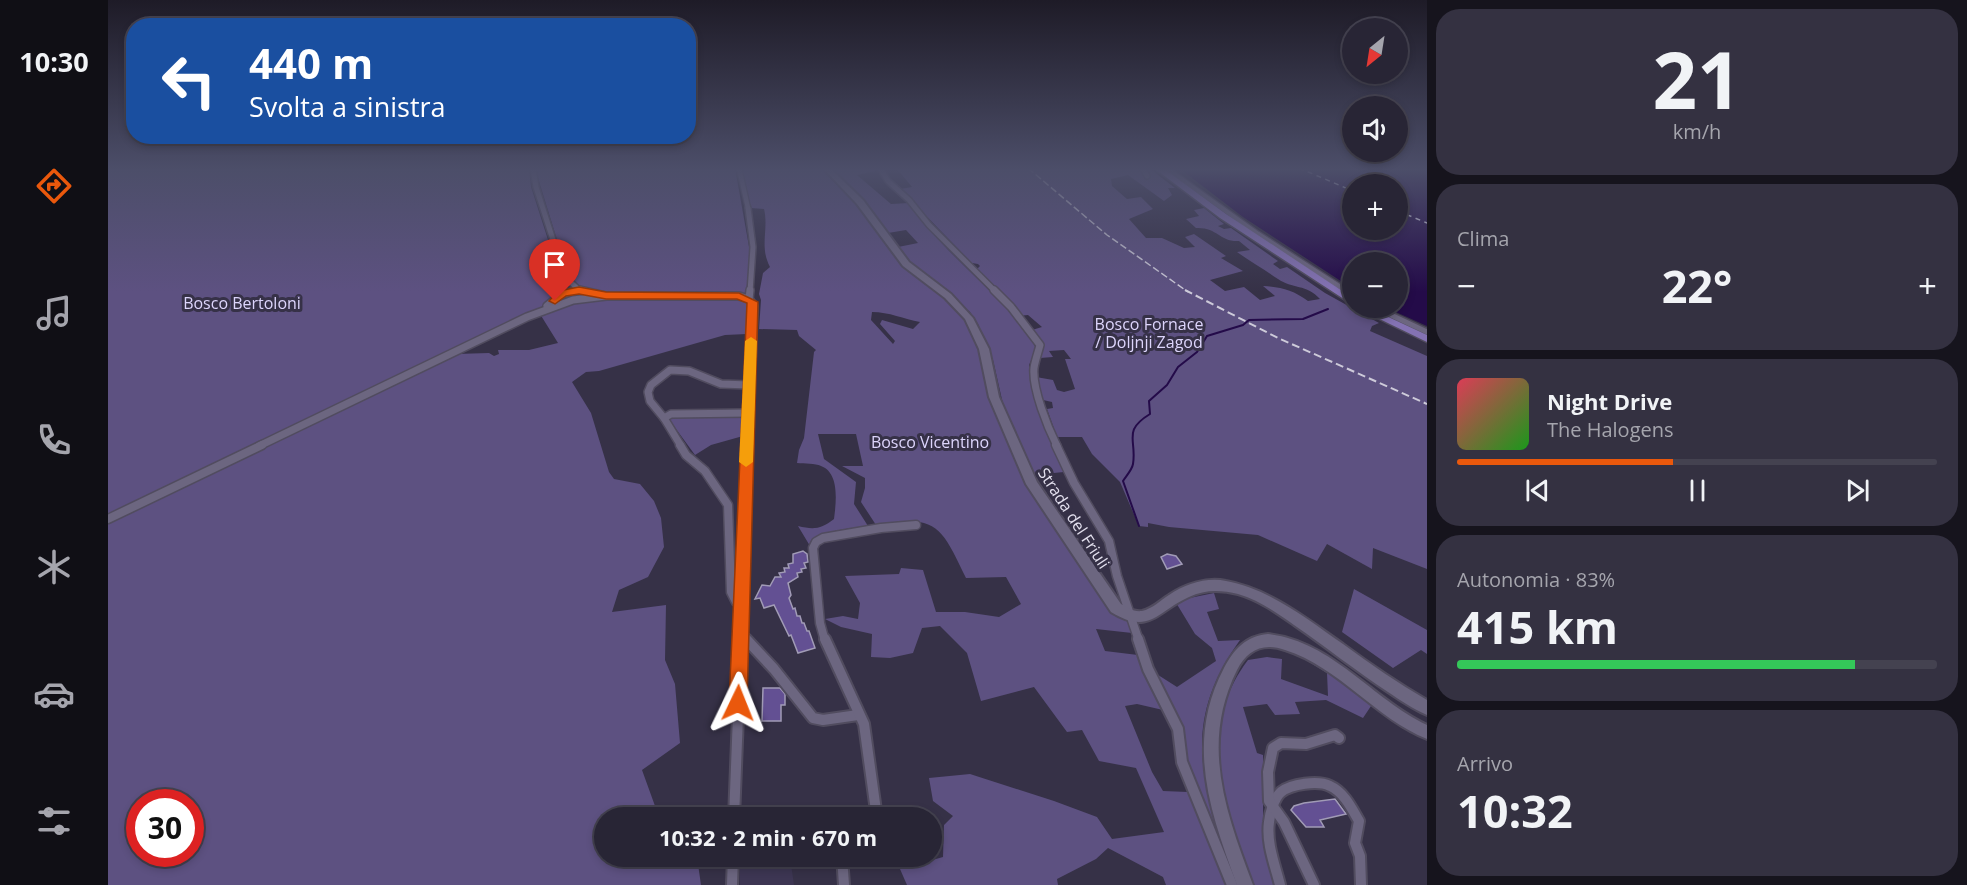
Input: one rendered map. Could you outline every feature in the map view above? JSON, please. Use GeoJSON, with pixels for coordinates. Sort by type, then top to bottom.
{"type":"FeatureCollection","features":[{"type":"Feature","properties":{"kind":"main road","name":"Strada del Friuli"},"geometry":{"type":"LineString","coordinates":[[865,209],[906,264],[948,296],[969,318],[986,356],[994,397],[1032,484],[1111,602],[1130,616]]}},
{"type":"Feature","properties":{"kind":"main road"},"geometry":{"type":"LineString","coordinates":[[1214,209],[1342,295]]}},
{"type":"Feature","properties":{"kind":"main road"},"geometry":{"type":"LineString","coordinates":[[1383,318],[1427,339]]}},
{"type":"Feature","properties":{"kind":"main road"},"geometry":{"type":"LineString","coordinates":[[1130,616],[1150,615],[1172,600],[1203,586],[1235,588],[1280,609],[1386,683],[1427,708]]}},
{"type":"Feature","properties":{"kind":"main road"},"geometry":{"type":"LineString","coordinates":[[1245,885],[1217,805],[1210,747],[1212,723],[1219,691],[1232,666],[1247,645],[1263,640],[1274,640],[1300,649],[1427,732]]}},
{"type":"Feature","properties":{"kind":"street"},"geometry":{"type":"LineString","coordinates":[[543,209],[565,277],[562,294]]}},
{"type":"Feature","properties":{"kind":"street"},"geometry":{"type":"LineString","coordinates":[[734,807],[753,306],[750,299],[753,247],[748,209]]}},
{"type":"Feature","properties":{"kind":"street"},"geometry":{"type":"LineString","coordinates":[[916,209],[929,225],[1011,307],[1040,345],[1034,367],[1034,377],[1049,430],[1074,483],[1106,534],[1148,669],[1178,729],[1182,762],[1232,885]]}},
{"type":"Feature","properties":{"kind":"street"},"geometry":{"type":"LineString","coordinates":[[1222,209],[1342,288]]}},
{"type":"Feature","properties":{"kind":"street"},"geometry":{"type":"LineString","coordinates":[[565,277],[579,290]]}},
{"type":"Feature","properties":{"kind":"street"},"geometry":{"type":"LineString","coordinates":[[573,300],[579,290]]}},
{"type":"Feature","properties":{"kind":"street"},"geometry":{"type":"LineString","coordinates":[[108,519],[527,317],[555,301],[562,294],[579,290],[606,296]]}},
{"type":"Feature","properties":{"kind":"street"},"geometry":{"type":"LineString","coordinates":[[562,294],[573,300]]}},
{"type":"Feature","properties":{"kind":"street"},"geometry":{"type":"LineString","coordinates":[[527,317],[573,300],[606,296],[739,296],[750,299]]}},
{"type":"Feature","properties":{"kind":"street"},"geometry":{"type":"LineString","coordinates":[[1397,318],[1427,332]]}},
{"type":"Feature","properties":{"kind":"street"},"geometry":{"type":"LineString","coordinates":[[741,606],[731,592],[728,505],[705,471],[686,455],[664,418],[650,401],[648,392],[657,379],[670,370],[689,371],[721,384],[749,385]]}},
{"type":"Feature","properties":{"kind":"street"},"geometry":{"type":"LineString","coordinates":[[664,418],[671,414],[748,413]]}},
{"type":"Feature","properties":{"kind":"street"},"geometry":{"type":"LineString","coordinates":[[876,807],[861,717],[826,647],[820,623],[814,545],[823,538],[881,528],[916,525]]}},
{"type":"Feature","properties":{"kind":"street"},"geometry":{"type":"LineString","coordinates":[[741,634],[774,669],[813,718],[819,720],[858,715]]}},
{"type":"Feature","properties":{"kind":"street"},"geometry":{"type":"LineString","coordinates":[[1314,885],[1284,822],[1269,801],[1268,772],[1273,748],[1281,743],[1306,744],[1335,735],[1339,738]]}},
{"type":"Feature","properties":{"kind":"street"},"geometry":{"type":"LineString","coordinates":[[1280,885],[1268,834],[1273,809],[1281,792],[1322,784],[1343,797],[1359,821],[1355,843],[1360,856],[1361,885]]}},
{"type":"Feature","properties":{"kind":"street"},"geometry":{"type":"LineString","coordinates":[[732,885],[733,867]]}},
{"type":"Feature","properties":{"kind":"street"},"geometry":{"type":"LineString","coordinates":[[843,867],[844,885]]}},
{"type":"Feature","properties":{"kind":"shaded area"},"geometry":{"type":"Polygon","coordinates":[[[1233,209],[1342,209],[1342,240],[1408,240],[1408,209],[1427,209],[1427,326],[1408,317],[1408,252],[1342,252],[1342,282],[1233,209]]]}},
{"type":"Feature","properties":{"kind":"shaded area"},"geometry":{"type":"Polygon","coordinates":[[[740,867],[791,867],[794,885],[740,885],[740,867]]]}},
{"type":"Feature","properties":{"kind":"green space","name":"Bosco Bertoloni"},"geometry":{"type":"Polygon","coordinates":[[[108,209],[538,209],[561,280],[561,290],[546,305],[108,514],[108,209]]]}},
{"type":"Feature","properties":{"kind":"green space"},"geometry":{"type":"Polygon","coordinates":[[[548,209],[742,209],[751,258],[748,294],[607,294],[584,290],[569,279],[548,209]]]}},
{"type":"Feature","properties":{"kind":"green space","name":"Bosco Vicentino"},"geometry":{"type":"Polygon","coordinates":[[[764,209],[861,209],[877,230],[957,308],[968,324],[986,368],[990,401],[1023,473],[1128,620],[1132,633],[1096,629],[1105,651],[1138,655],[1163,710],[1137,704],[1125,706],[1152,772],[1163,791],[1188,792],[1226,885],[1166,885],[1163,877],[1108,848],[1096,859],[1057,879],[1058,885],[907,885],[900,869],[942,867],[944,825],[953,816],[933,801],[929,778],[970,774],[1054,801],[1097,817],[1112,839],[1164,832],[1136,768],[1099,761],[1082,730],[1067,732],[1034,687],[981,701],[967,653],[940,626],[922,628],[913,653],[890,658],[871,657],[872,634],[841,627],[825,619],[843,616],[858,619],[860,603],[845,576],[899,574],[901,568],[923,570],[936,612],[965,612],[999,617],[1021,604],[1006,577],[966,578],[943,535],[925,523],[912,521],[876,525],[861,502],[865,478],[842,466],[863,466],[856,434],[818,434],[824,459],[856,482],[854,504],[868,526],[828,533],[814,540],[810,546],[798,526],[817,528],[834,519],[835,489],[827,470],[816,464],[797,463],[804,438],[816,350],[799,336],[797,330],[759,329],[761,300],[759,294],[763,273],[770,267],[765,252],[764,209]],[[872,312],[871,320],[893,344],[895,341],[880,324],[882,320],[913,329],[920,322],[878,312],[872,312]]]}},
{"type":"Feature","properties":{"kind":"green space"},"geometry":{"type":"Polygon","coordinates":[[[871,209],[914,209],[943,244],[1023,327],[1036,349],[1029,365],[1039,413],[1064,472],[1033,475],[1003,404],[993,360],[978,324],[970,312],[917,271],[898,247],[918,243],[906,230],[888,233],[871,209]]]}},
{"type":"Feature","properties":{"kind":"green space","name":"Bosco Fornace / Doljnji Zagod"},"geometry":{"type":"Polygon","coordinates":[[[920,209],[1152,209],[1129,219],[1146,238],[1162,238],[1184,248],[1195,247],[1185,237],[1194,234],[1226,256],[1221,258],[1243,271],[1210,280],[1225,291],[1244,287],[1260,300],[1275,296],[1263,286],[1269,286],[1292,292],[1308,301],[1320,299],[1310,291],[1283,282],[1237,252],[1250,250],[1239,241],[1232,241],[1203,228],[1196,228],[1186,219],[1199,216],[1194,210],[1206,209],[1224,224],[1218,226],[1224,229],[1231,228],[1278,261],[1273,264],[1280,269],[1287,267],[1342,302],[1342,318],[1370,318],[1379,323],[1372,326],[1370,331],[1427,356],[1427,569],[1373,548],[1372,569],[1327,544],[1317,561],[1258,535],[1148,523],[1148,527],[1139,526],[1120,482],[1092,454],[1082,437],[1057,437],[1047,409],[1053,408],[1052,402],[1043,400],[1036,377],[1053,380],[1057,390],[1064,392],[1075,389],[1065,359],[1071,359],[1064,350],[1049,351],[1053,357],[1040,358],[1043,346],[1032,330],[1042,327],[1028,315],[1018,316],[1010,302],[977,269],[980,266],[972,263],[920,209]]]}},
{"type":"Feature","properties":{"kind":"green space"},"geometry":{"type":"Polygon","coordinates":[[[605,298],[735,298],[747,302],[750,306],[747,334],[725,335],[599,371],[586,372],[572,382],[591,413],[609,472],[614,479],[640,484],[654,501],[661,518],[664,547],[648,577],[619,590],[612,612],[666,605],[665,660],[675,684],[680,743],[642,770],[655,807],[594,807],[594,867],[698,867],[701,885],[108,885],[108,522],[456,354],[489,353],[494,356],[499,354],[498,350],[529,350],[558,343],[540,314],[577,302],[605,298]]]}},
{"type":"Feature","properties":{"kind":"green space"},"geometry":{"type":"Polygon","coordinates":[[[741,414],[743,436],[711,445],[695,455],[668,418],[741,414]]]}},
{"type":"Feature","properties":{"kind":"green space"},"geometry":{"type":"Polygon","coordinates":[[[1354,589],[1427,630],[1427,654],[1421,650],[1393,668],[1342,632],[1354,589]]]}},
{"type":"Feature","properties":{"kind":"green space"},"geometry":{"type":"Polygon","coordinates":[[[1214,593],[1219,609],[1207,612],[1218,641],[1240,640],[1220,672],[1208,703],[1203,732],[1203,761],[1216,820],[1239,885],[1236,885],[1189,766],[1183,735],[1172,704],[1155,673],[1177,687],[1216,661],[1212,648],[1195,634],[1175,601],[1214,593]]]}},
{"type":"Feature","properties":{"kind":"green space"},"geometry":{"type":"Polygon","coordinates":[[[1268,645],[1289,652],[1266,648],[1257,650],[1268,645]]]}},
{"type":"Feature","properties":{"kind":"green space"},"geometry":{"type":"Polygon","coordinates":[[[1295,655],[1324,669],[1373,703],[1363,718],[1326,700],[1295,702],[1300,714],[1275,715],[1267,704],[1243,707],[1257,753],[1263,755],[1263,833],[1274,885],[1252,885],[1224,800],[1219,743],[1222,714],[1232,687],[1248,660],[1267,657],[1282,659],[1281,679],[1328,696],[1327,673],[1295,655]]]}},
{"type":"Feature","properties":{"kind":"building"},"geometry":{"type":"Polygon","coordinates":[[[803,551],[807,554],[808,562],[804,563],[806,568],[801,569],[802,572],[797,573],[798,577],[788,583],[791,595],[789,598],[797,616],[800,616],[802,623],[809,631],[815,648],[798,653],[774,605],[764,608],[760,598],[755,599],[762,585],[770,586],[775,577],[781,577],[779,573],[785,572],[784,568],[789,568],[788,564],[793,563],[793,554],[803,551]]]}},
{"type":"Feature","properties":{"kind":"building"},"geometry":{"type":"Polygon","coordinates":[[[1167,554],[1176,556],[1182,564],[1167,569],[1161,557],[1167,554]]]}},
{"type":"Feature","properties":{"kind":"building"},"geometry":{"type":"Polygon","coordinates":[[[763,688],[780,688],[785,694],[785,705],[781,705],[781,721],[762,721],[763,688]]]}},
{"type":"Feature","properties":{"kind":"building"},"geometry":{"type":"Polygon","coordinates":[[[1335,799],[1346,814],[1320,820],[1324,827],[1306,827],[1291,810],[1294,806],[1304,803],[1335,799]]]}},
{"type":"Feature","properties":{"kind":"waterway"},"geometry":{"type":"LineString","coordinates":[[1139,526],[1123,481],[1133,464],[1133,431],[1141,420],[1150,414],[1149,401],[1167,385],[1178,367],[1197,352],[1207,336],[1243,325],[1249,320],[1303,319],[1328,309]]}},
{"type":"Feature","properties":{"kind":"ferry route"},"geometry":{"type":"LineString","coordinates":[[1408,215],[1427,223]]}},
{"type":"Feature","properties":{"kind":"railway"},"geometry":{"type":"LineString","coordinates":[[1077,209],[1107,235],[1186,290]]}},
{"type":"Feature","properties":{"kind":"railway"},"geometry":{"type":"LineString","coordinates":[[1186,290],[1278,338],[1427,404]]}},
{"type":"Feature","properties":{"kind":"slow traffic"},"geometry":{"type":"LineString","coordinates":[[746,462],[751,341]]}},
{"type":"Feature","properties":{"kind":"route"},"geometry":{"type":"LineString","coordinates":[[555,301],[562,294],[579,290],[606,296],[739,296],[750,299],[752,302],[738,703]]}}]}
